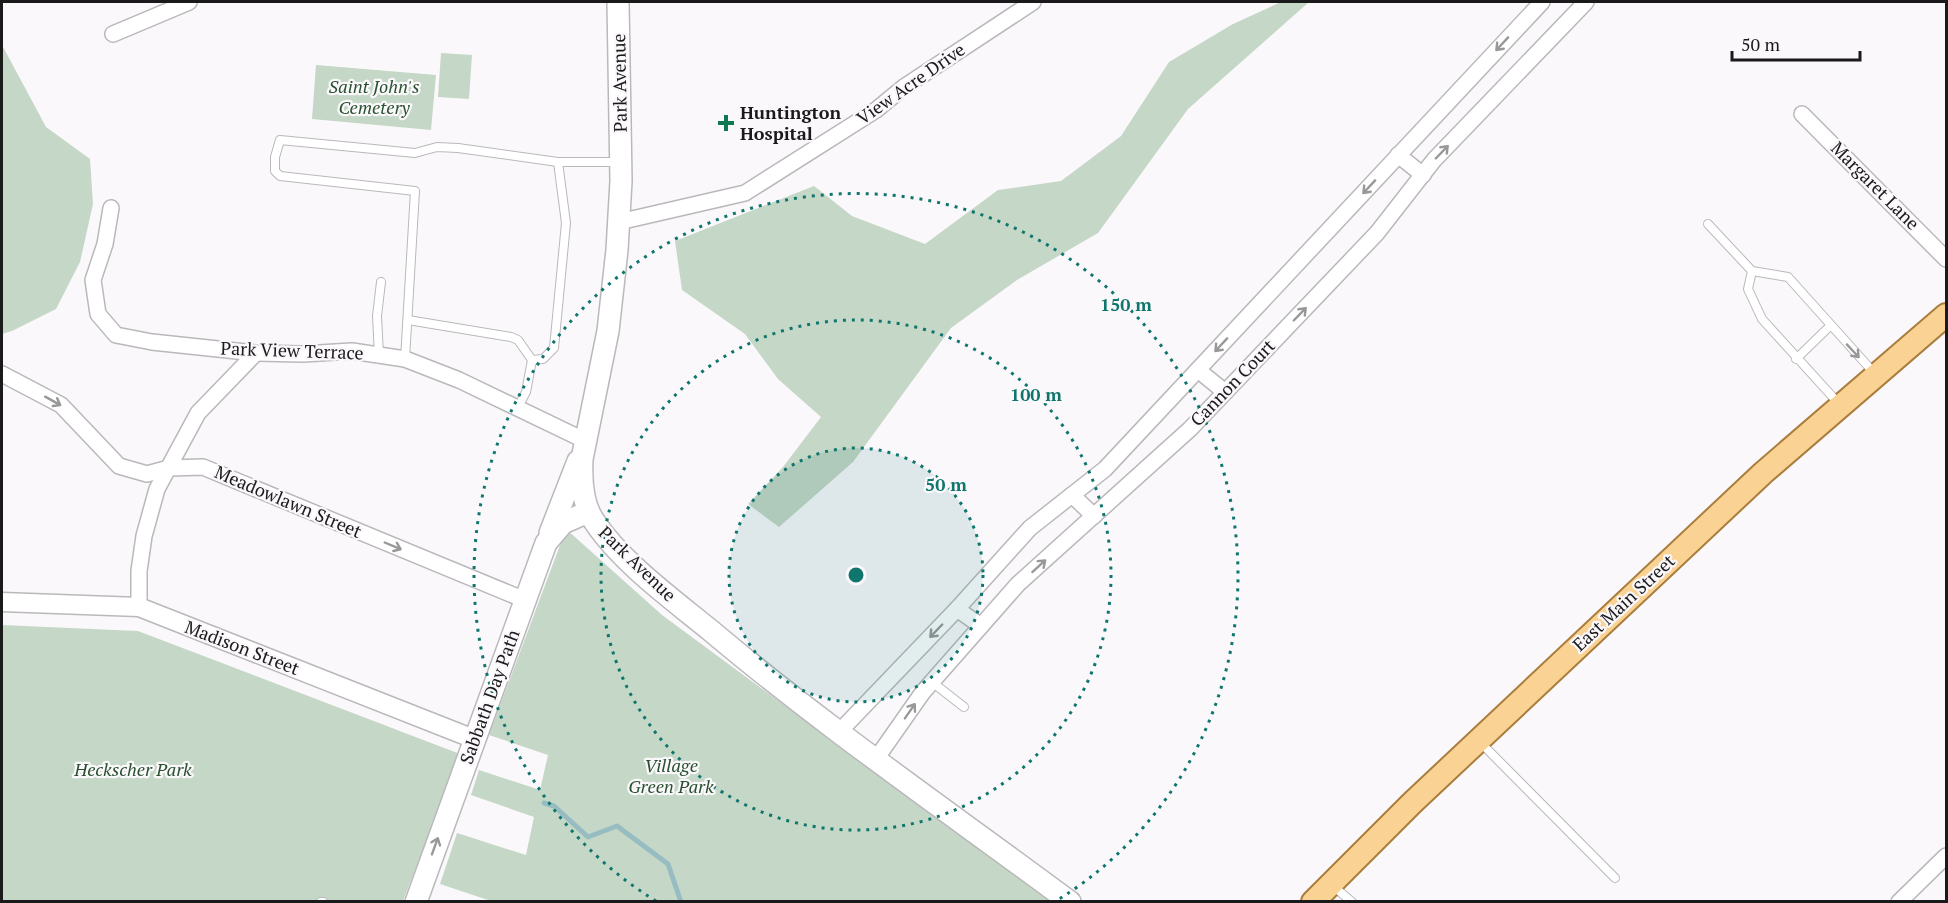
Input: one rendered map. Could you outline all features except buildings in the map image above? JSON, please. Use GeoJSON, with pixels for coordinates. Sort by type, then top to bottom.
{"type":"FeatureCollection","features":[{"type":"Feature","properties":{"kind":"main road","name":"Park Avenue"},"geometry":{"type":"LineString","coordinates":[[618,2],[621,162],[619,222],[608,331],[586,441],[582,480],[588,512],[614,544],[671,597],[777,686],[1070,902]]}},
{"type":"Feature","properties":{"kind":"main road","name":"East Main Street"},"geometry":{"type":"LineString","coordinates":[[1313,902],[1479,741],[1763,473],[1947,315]]}},
{"type":"Feature","properties":{"kind":"main road"},"geometry":{"type":"LineString","coordinates":[[546,543],[586,441]]}},
{"type":"Feature","properties":{"kind":"main road","name":"Sabbath Day Path"},"geometry":{"type":"LineString","coordinates":[[416,902],[546,543],[563,523],[588,512]]}},
{"type":"Feature","properties":{"kind":"street"},"geometry":{"type":"LineString","coordinates":[[113,34],[189,2]]}},
{"type":"Feature","properties":{"kind":"street","name":"View Acre Drive"},"geometry":{"type":"LineString","coordinates":[[619,222],[745,193],[876,110],[904,87],[1033,2]]}},
{"type":"Feature","properties":{"kind":"street","name":"Cannon Court"},"geometry":{"type":"LineString","coordinates":[[839,732],[957,609],[1030,528],[1105,469],[1542,2]]}},
{"type":"Feature","properties":{"kind":"street","name":"Cannon Court"},"geometry":{"type":"LineString","coordinates":[[876,759],[932,682],[1018,584],[1190,429],[1377,233],[1423,175],[1586,2]]}},
{"type":"Feature","properties":{"kind":"street","name":"Margaret Lane"},"geometry":{"type":"LineString","coordinates":[[1802,114],[1947,260]]}},
{"type":"Feature","properties":{"kind":"street"},"geometry":{"type":"LineString","coordinates":[[1398,155],[1423,175]]}},
{"type":"Feature","properties":{"kind":"street","name":"Park View Terrace"},"geometry":{"type":"LineString","coordinates":[[111,208],[105,244],[93,280],[98,314],[116,334],[152,342],[256,353],[303,354],[352,351],[405,358],[459,380],[517,410],[586,441]]}},
{"type":"Feature","properties":{"kind":"street"},"geometry":{"type":"LineString","coordinates":[[139,607],[139,571],[144,536],[157,489],[198,413],[256,353]]}},
{"type":"Feature","properties":{"kind":"street"},"geometry":{"type":"LineString","coordinates":[[1198,370],[1225,392]]}},
{"type":"Feature","properties":{"kind":"street","name":"Meadowlawn Street"},"geometry":{"type":"LineString","coordinates":[[2,374],[61,405],[119,466],[147,474],[169,468],[203,467],[525,600]]}},
{"type":"Feature","properties":{"kind":"street"},"geometry":{"type":"LineString","coordinates":[[1072,495],[1094,516]]}},
{"type":"Feature","properties":{"kind":"street","name":"Madison Street"},"geometry":{"type":"LineString","coordinates":[[2,602],[139,607],[474,739]]}},
{"type":"Feature","properties":{"kind":"street"},"geometry":{"type":"LineString","coordinates":[[957,609],[981,627]]}},
{"type":"Feature","properties":{"kind":"street"},"geometry":{"type":"LineString","coordinates":[[1899,902],[1947,856]]}},
{"type":"Feature","properties":{"kind":"lane"},"geometry":{"type":"LineString","coordinates":[[405,358],[415,191],[280,176],[275,171],[275,157],[280,140],[415,153],[437,147],[558,162],[621,162]]}},
{"type":"Feature","properties":{"kind":"lane"},"geometry":{"type":"LineString","coordinates":[[532,360],[543,358],[554,348],[566,223],[558,162]]}},
{"type":"Feature","properties":{"kind":"lane"},"geometry":{"type":"LineString","coordinates":[[1708,224],[1752,271],[1788,276],[1830,326],[1876,375]]}},
{"type":"Feature","properties":{"kind":"lane"},"geometry":{"type":"LineString","coordinates":[[1752,271],[1748,289],[1762,319],[1840,406]]}},
{"type":"Feature","properties":{"kind":"lane"},"geometry":{"type":"LineString","coordinates":[[379,355],[377,316],[381,282]]}},
{"type":"Feature","properties":{"kind":"lane"},"geometry":{"type":"LineString","coordinates":[[408,320],[518,340],[532,360],[526,392],[517,410]]}},
{"type":"Feature","properties":{"kind":"lane"},"geometry":{"type":"LineString","coordinates":[[1796,359],[1830,326]]}},
{"type":"Feature","properties":{"kind":"lane"},"geometry":{"type":"LineString","coordinates":[[932,682],[964,707]]}},
{"type":"Feature","properties":{"kind":"lane"},"geometry":{"type":"LineString","coordinates":[[1479,741],[1615,878]]}},
{"type":"Feature","properties":{"kind":"lane"},"geometry":{"type":"LineString","coordinates":[[1331,884],[1352,902]]}},
{"type":"Feature","properties":{"kind":"green space"},"geometry":{"type":"Polygon","coordinates":[[[1281,2],[1309,2],[1188,109],[1098,233],[1017,280],[951,328],[853,462],[779,527],[748,504],[783,467],[821,417],[778,379],[745,334],[682,290],[675,241],[814,186],[852,216],[925,244],[998,190],[1061,181],[1121,136],[1169,62],[1233,24],[1281,2]]]}},
{"type":"Feature","properties":{"kind":"green space"},"geometry":{"type":"Polygon","coordinates":[[[2,45],[46,127],[90,159],[93,204],[80,262],[56,309],[2,334],[2,45]]]}},
{"type":"Feature","properties":{"kind":"green space"},"geometry":{"type":"Polygon","coordinates":[[[441,53],[472,55],[469,99],[438,97],[441,53]]]}},
{"type":"Feature","properties":{"kind":"green space","name":"Saint John's Cemetery"},"geometry":{"type":"Polygon","coordinates":[[[316,65],[436,75],[431,130],[312,119],[316,65]]]}},
{"type":"Feature","properties":{"kind":"green space","name":"Village Green Park"},"geometry":{"type":"Polygon","coordinates":[[[566,529],[662,615],[1050,901],[494,902],[440,884],[457,833],[526,855],[534,817],[471,795],[479,770],[540,790],[548,755],[489,735],[566,529]]]}},
{"type":"Feature","properties":{"kind":"green space","name":"Heckscher Park"},"geometry":{"type":"Polygon","coordinates":[[[2,625],[138,631],[460,754],[403,901],[2,902],[2,625]]]}},
{"type":"Feature","properties":{"kind":"waterway"},"geometry":{"type":"LineString","coordinates":[[544,803],[554,806],[588,837],[617,826],[668,864],[681,902]]}},
{"type":"Feature","properties":{"kind":"place","name":"Huntington Hospital"},"geometry":{"type":"Point","coordinates":[726,123]}}]}
